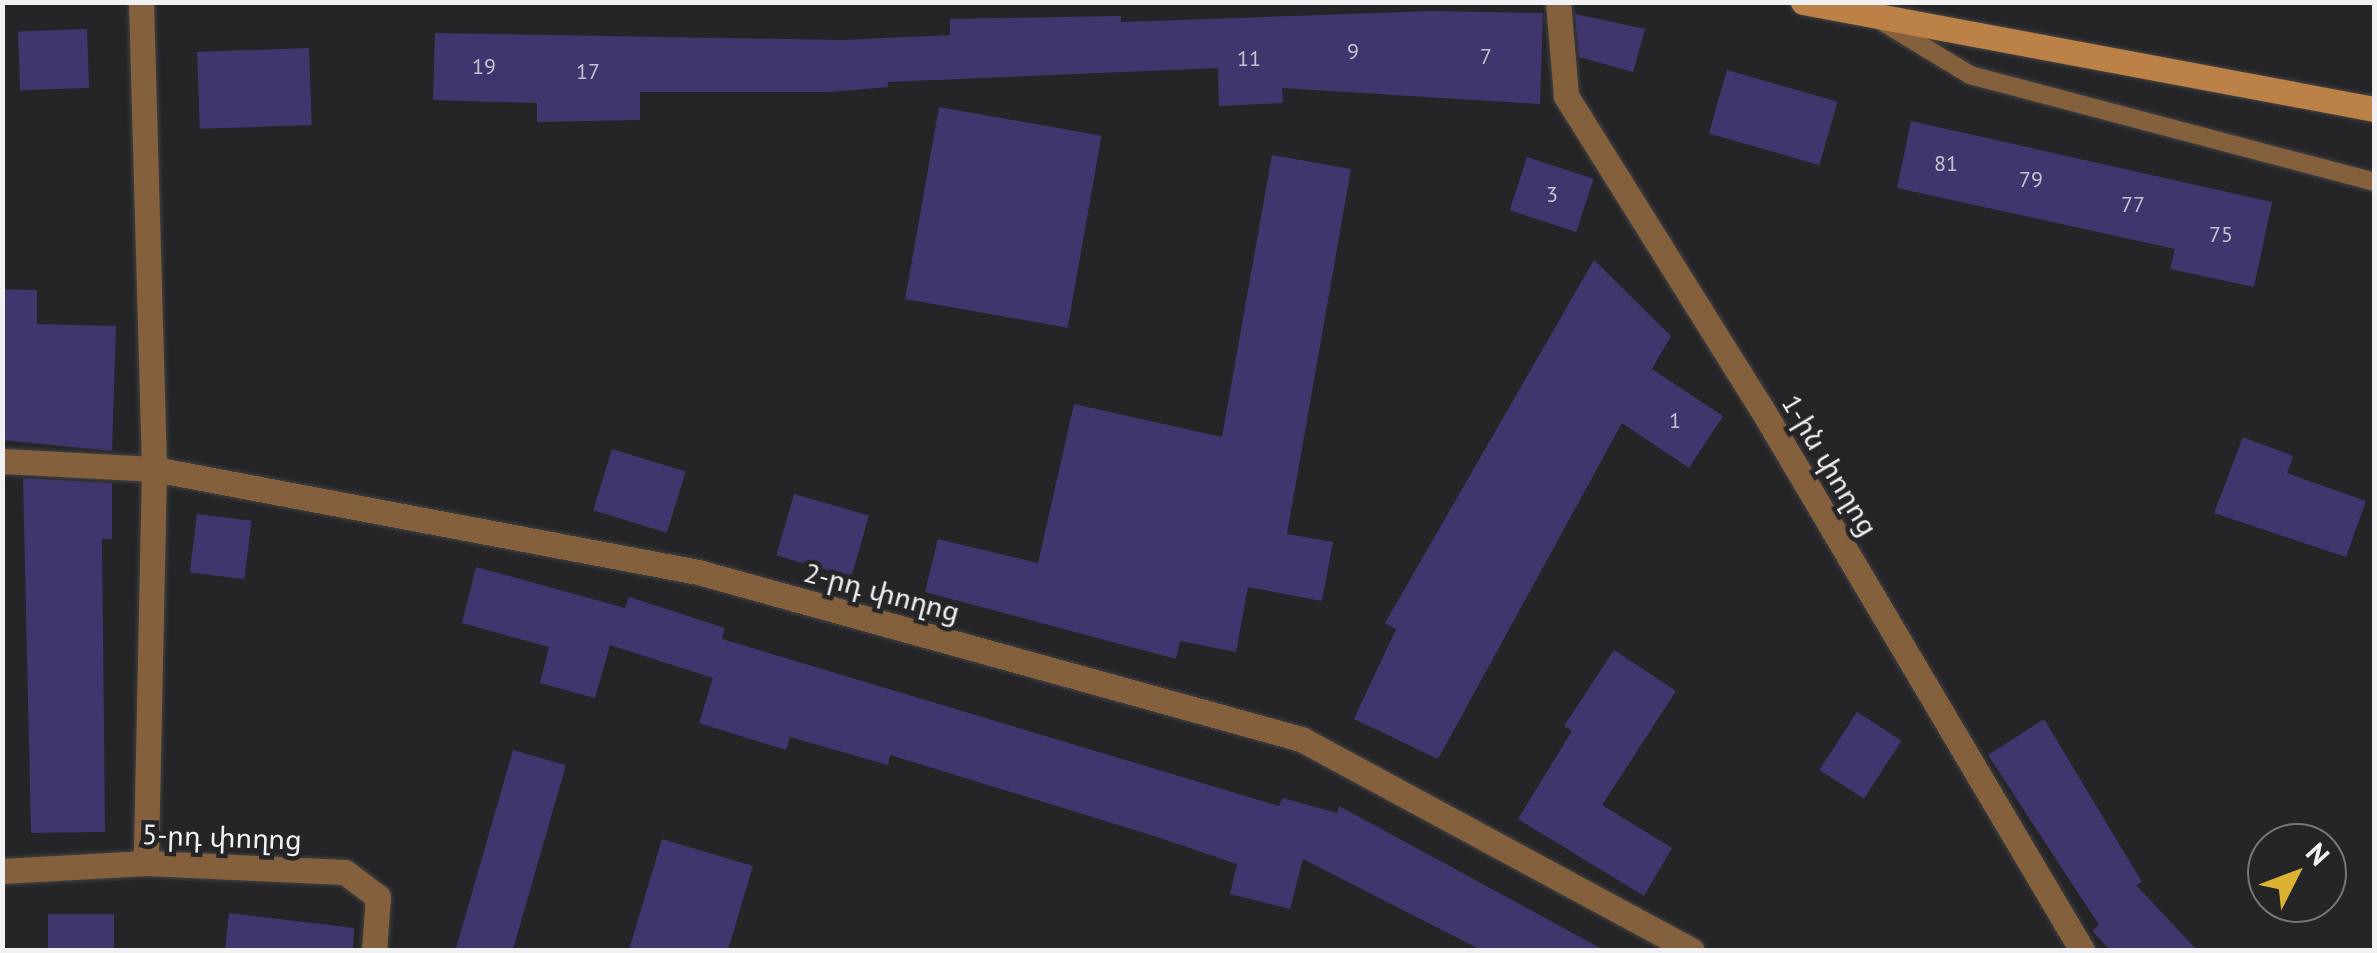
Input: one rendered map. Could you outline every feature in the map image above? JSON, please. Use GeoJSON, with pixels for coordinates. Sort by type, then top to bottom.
{"type":"FeatureCollection","features":[{"type":"Feature","properties":{"kind":"main road"},"geometry":{"type":"LineString","coordinates":[[1802,2],[2374,109]]}},
{"type":"Feature","properties":{"kind":"street"},"geometry":{"type":"LineString","coordinates":[[141,2],[154,469],[146,863]]}},
{"type":"Feature","properties":{"kind":"street","name":"1-ին փողոց"},"geometry":{"type":"LineString","coordinates":[[1558,2],[1566,96],[1760,406],[2082,950]]}},
{"type":"Feature","properties":{"kind":"street","name":"2-րդ փողոց"},"geometry":{"type":"LineString","coordinates":[[2,461],[154,469],[698,572],[1302,738],[1692,950]]}},
{"type":"Feature","properties":{"kind":"street","name":"5-րդ փողոց"},"geometry":{"type":"LineString","coordinates":[[2,871],[146,863],[345,872],[378,897],[374,950]]}},
{"type":"Feature","properties":{"kind":"lane"},"geometry":{"type":"LineString","coordinates":[[1872,15],[1970,74],[2374,182]]}},
{"type":"Feature","properties":{"kind":"building"},"geometry":{"type":"Polygon","coordinates":[[[1432,11],[1543,13],[1540,104],[1282,88],[1283,103],[1219,106],[1218,68],[888,82],[888,87],[831,92],[640,92],[640,120],[537,122],[537,103],[433,100],[435,33],[843,40],[950,35],[950,19],[1121,16],[1121,22],[1432,11]]]}},
{"type":"Feature","properties":{"kind":"building"},"geometry":{"type":"Polygon","coordinates":[[[1575,14],[1645,29],[1633,72],[1579,57],[1575,14]]]}},
{"type":"Feature","properties":{"kind":"building"},"geometry":{"type":"Polygon","coordinates":[[[87,29],[89,88],[20,90],[18,31],[87,29]]]}},
{"type":"Feature","properties":{"kind":"building"},"geometry":{"type":"Polygon","coordinates":[[[309,48],[312,125],[200,129],[197,52],[309,48]]]}},
{"type":"Feature","properties":{"kind":"building"},"geometry":{"type":"Polygon","coordinates":[[[1727,70],[1838,102],[1819,165],[1709,133],[1727,70]]]}},
{"type":"Feature","properties":{"kind":"building"},"geometry":{"type":"Polygon","coordinates":[[[939,107],[1101,136],[1068,328],[905,299],[939,107]]]}},
{"type":"Feature","properties":{"kind":"building"},"geometry":{"type":"Polygon","coordinates":[[[1911,121],[2272,202],[2254,287],[2170,269],[2175,249],[1897,188],[1911,121]]]}},
{"type":"Feature","properties":{"kind":"building"},"geometry":{"type":"Polygon","coordinates":[[[1272,155],[1351,169],[1287,534],[1333,542],[1322,601],[1248,587],[1236,652],[1180,641],[1176,659],[925,592],[938,539],[1038,563],[1074,404],[1222,437],[1272,155]]]}},
{"type":"Feature","properties":{"kind":"building"},"geometry":{"type":"Polygon","coordinates":[[[1527,157],[1594,179],[1576,232],[1510,210],[1527,157]]]}},
{"type":"Feature","properties":{"kind":"building"},"geometry":{"type":"Polygon","coordinates":[[[1594,260],[1671,336],[1652,369],[1723,416],[1689,468],[1622,423],[1438,759],[1354,719],[1396,629],[1385,623],[1594,260]]]}},
{"type":"Feature","properties":{"kind":"building"},"geometry":{"type":"Polygon","coordinates":[[[2,289],[37,290],[37,324],[116,326],[112,451],[2,440],[2,289]]]}},
{"type":"Feature","properties":{"kind":"building"},"geometry":{"type":"Polygon","coordinates":[[[2243,437],[2293,456],[2287,473],[2366,501],[2346,557],[2214,513],[2243,437]]]}},
{"type":"Feature","properties":{"kind":"building"},"geometry":{"type":"Polygon","coordinates":[[[612,449],[686,472],[667,533],[593,510],[612,449]]]}},
{"type":"Feature","properties":{"kind":"building"},"geometry":{"type":"Polygon","coordinates":[[[23,478],[112,483],[112,539],[102,539],[105,832],[31,833],[23,478]]]}},
{"type":"Feature","properties":{"kind":"building"},"geometry":{"type":"Polygon","coordinates":[[[794,494],[869,515],[851,577],[776,556],[794,494]]]}},
{"type":"Feature","properties":{"kind":"building"},"geometry":{"type":"Polygon","coordinates":[[[197,514],[252,521],[244,579],[190,573],[197,514]]]}},
{"type":"Feature","properties":{"kind":"building"},"geometry":{"type":"Polygon","coordinates":[[[476,567],[625,608],[629,597],[725,628],[722,639],[1279,806],[1283,798],[1337,813],[1339,806],[1604,950],[1481,950],[1303,859],[1290,909],[1230,894],[1237,864],[1148,834],[890,755],[888,765],[790,737],[786,750],[699,723],[713,678],[610,645],[595,698],[540,683],[549,647],[462,623],[476,567]]]}},
{"type":"Feature","properties":{"kind":"building"},"geometry":{"type":"Polygon","coordinates":[[[1614,650],[1676,691],[1602,805],[1672,848],[1644,896],[1518,819],[1572,731],[1564,726],[1614,650]]]}},
{"type":"Feature","properties":{"kind":"building"},"geometry":{"type":"Polygon","coordinates":[[[1857,712],[1901,741],[1864,799],[1819,770],[1857,712]]]}},
{"type":"Feature","properties":{"kind":"building"},"geometry":{"type":"Polygon","coordinates":[[[2044,719],[2142,882],[2136,885],[2197,950],[2110,950],[2092,931],[2099,925],[1988,755],[2044,719]]]}},
{"type":"Feature","properties":{"kind":"building"},"geometry":{"type":"Polygon","coordinates":[[[513,750],[566,765],[513,950],[456,950],[513,750]]]}},
{"type":"Feature","properties":{"kind":"building"},"geometry":{"type":"Polygon","coordinates":[[[662,839],[753,866],[728,950],[629,950],[662,839]]]}},
{"type":"Feature","properties":{"kind":"building"},"geometry":{"type":"Polygon","coordinates":[[[229,913],[354,928],[353,950],[225,950],[229,913]]]}},
{"type":"Feature","properties":{"kind":"building"},"geometry":{"type":"Polygon","coordinates":[[[48,914],[114,914],[114,950],[48,950],[48,914]]]}}]}
